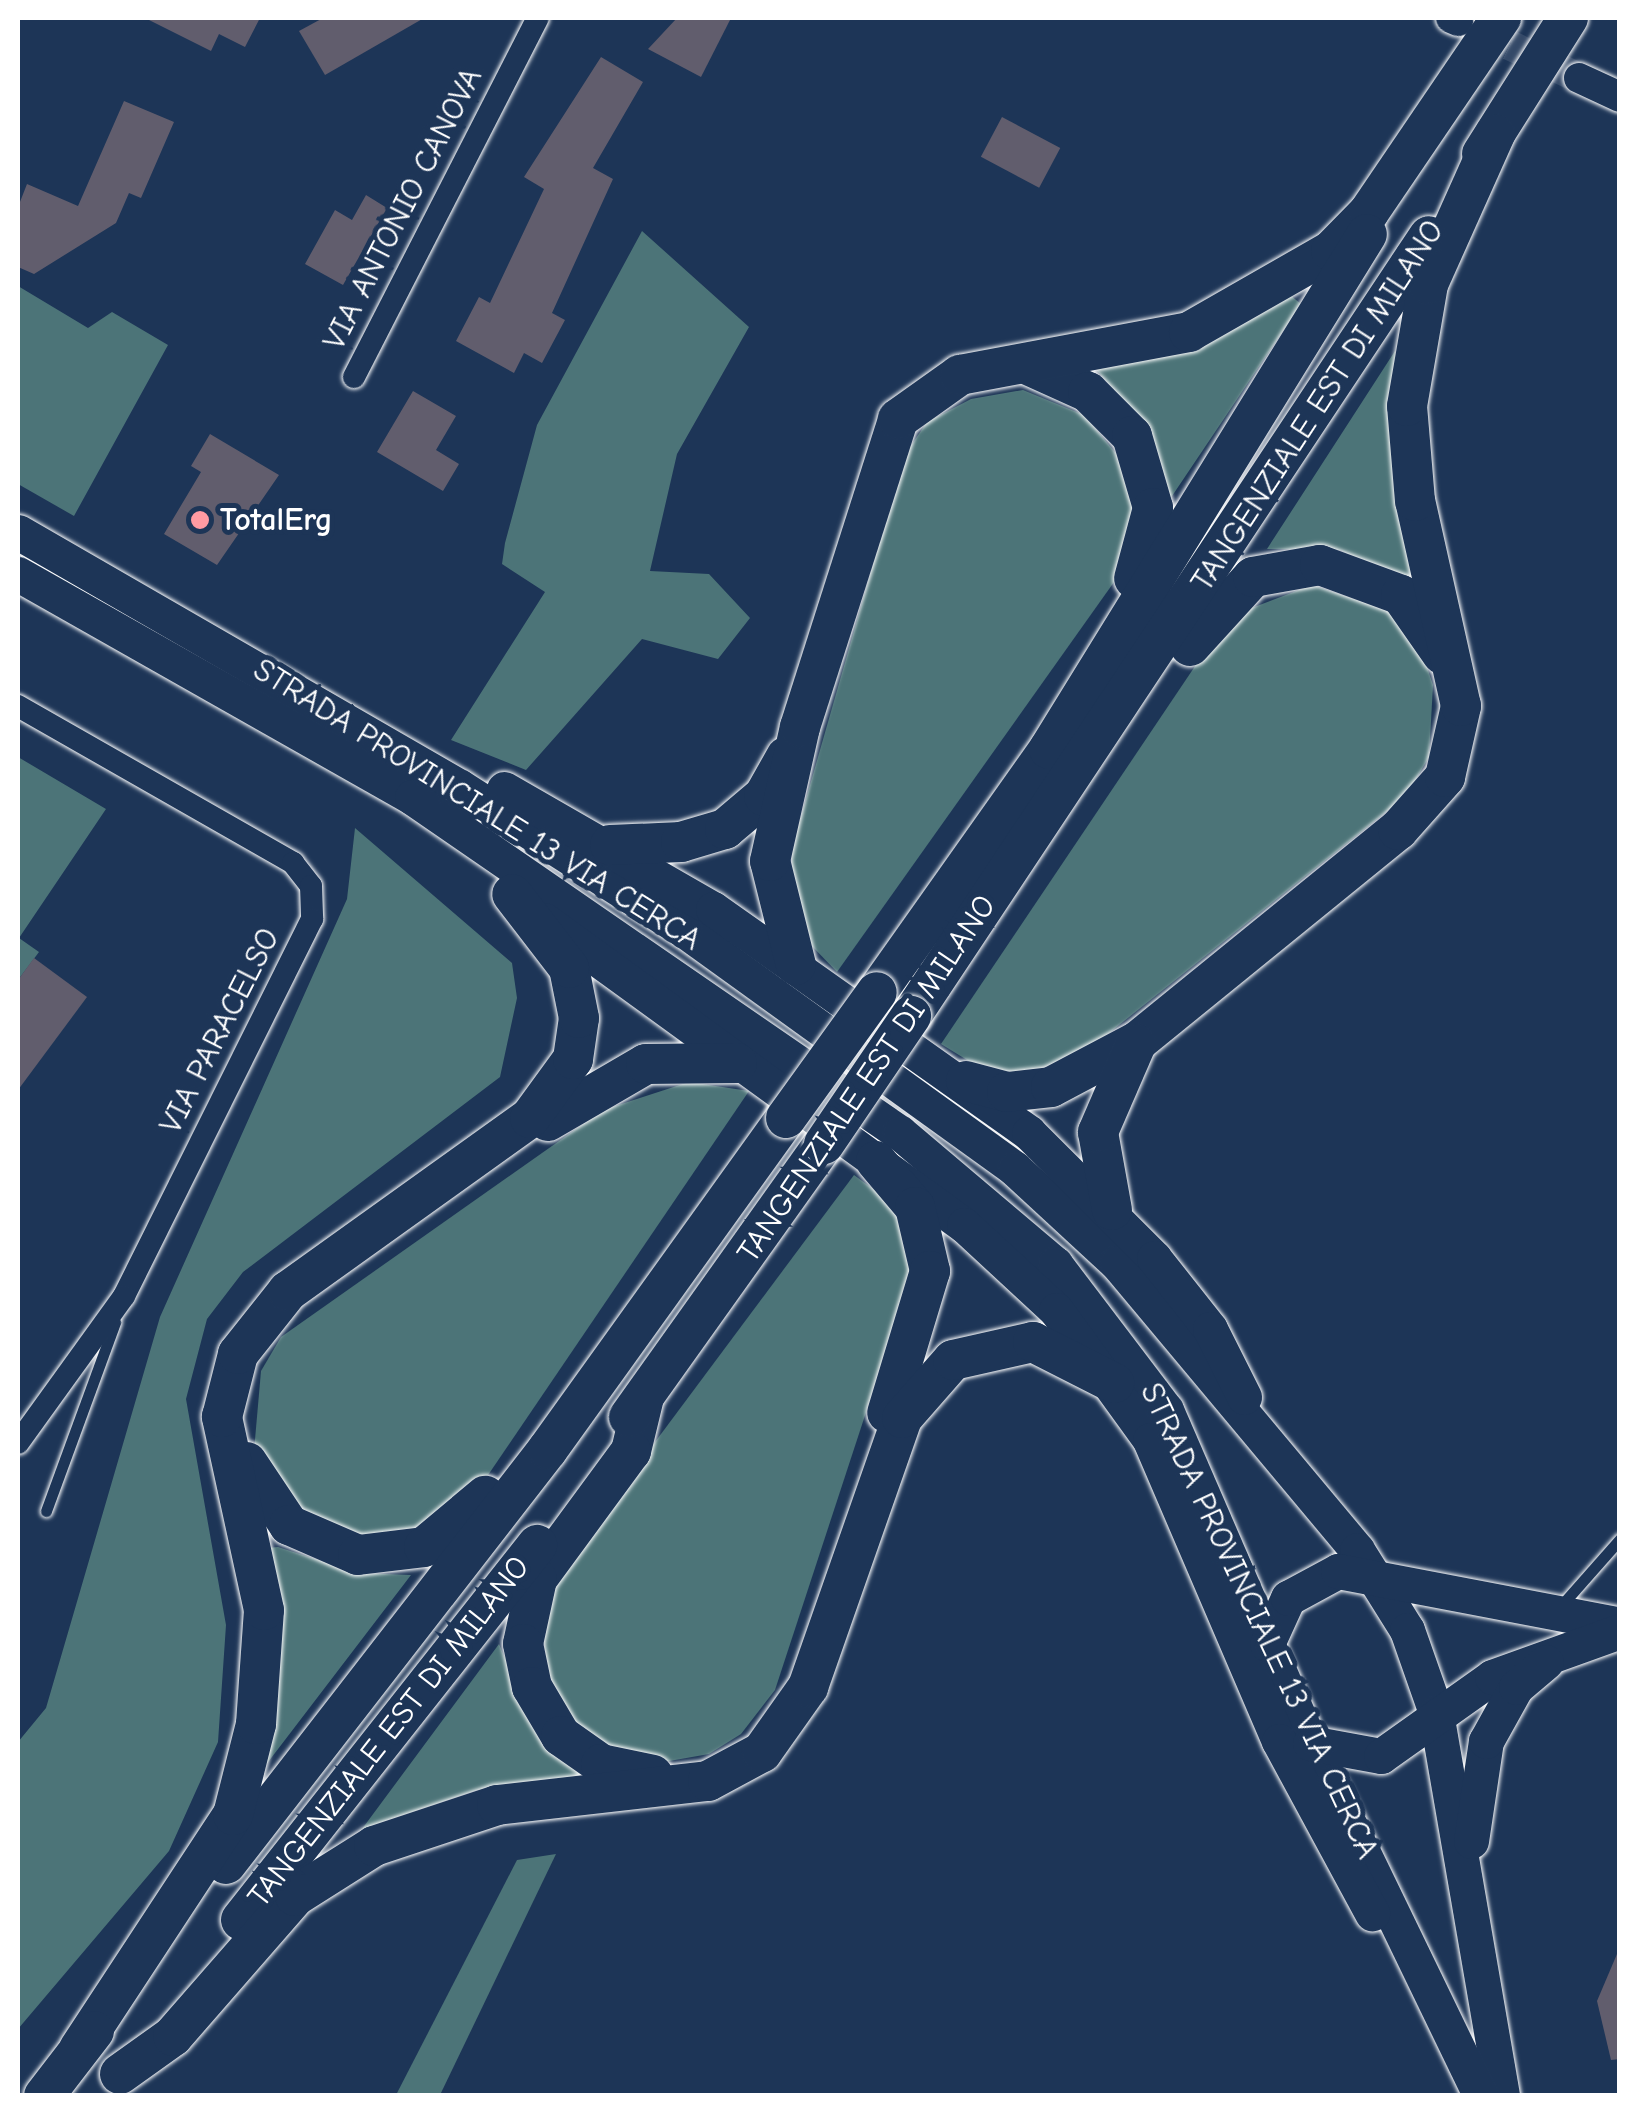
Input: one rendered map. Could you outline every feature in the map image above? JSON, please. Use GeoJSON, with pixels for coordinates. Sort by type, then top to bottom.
{"type":"FeatureCollection","features":[{"type":"Feature","properties":{"kind":"highway"},"geometry":{"type":"LineString","coordinates":[[796,965],[769,872],[800,727],[898,419],[947,380],[1188,332],[1330,251],[1369,212],[1501,18]]}},
{"type":"Feature","properties":{"kind":"highway","name":"TANGENZIALE EST DI MILANO"},"geometry":{"type":"LineString","coordinates":[[44,2096],[548,1449],[1048,749],[1501,18]]}},
{"type":"Feature","properties":{"kind":"highway","name":"TANGENZIALE EST DI MILANO"},"geometry":{"type":"LineString","coordinates":[[111,2085],[644,1397],[824,1144],[1100,740],[1568,18]]}},
{"type":"Feature","properties":{"kind":"highway"},"geometry":{"type":"LineString","coordinates":[[966,1081],[1007,1092],[1051,1087],[1138,1040],[1430,796],[1460,738],[1459,684],[1415,500],[1407,406],[1428,284],[1495,134]]}},
{"type":"Feature","properties":{"kind":"highway"},"geometry":{"type":"LineString","coordinates":[[1026,364],[1118,417],[1144,460],[1153,508],[1129,593],[1048,749]]}},
{"type":"Feature","properties":{"kind":"highway"},"geometry":{"type":"LineString","coordinates":[[1100,740],[1141,713],[1234,590],[1294,567],[1354,571],[1401,595],[1459,684]]}},
{"type":"Feature","properties":{"kind":"highway"},"geometry":{"type":"LineString","coordinates":[[610,844],[681,842],[736,822],[772,786],[800,727]]}},
{"type":"Feature","properties":{"kind":"highway"},"geometry":{"type":"LineString","coordinates":[[79,2049],[153,1925],[233,1815],[256,1724],[264,1610],[222,1417],[238,1354],[288,1291],[530,1118],[573,1060],[580,1018],[569,968],[512,894]]}},
{"type":"Feature","properties":{"kind":"highway"},"geometry":{"type":"LineString","coordinates":[[1112,1210],[1100,1121],[1138,1040]]}},
{"type":"Feature","properties":{"kind":"highway"},"geometry":{"type":"LineString","coordinates":[[548,1449],[504,1473],[442,1539],[406,1553],[358,1555],[311,1539],[269,1507],[248,1466],[241,1398],[252,1360],[283,1315],[582,1096],[671,1059],[737,1063]]}},
{"type":"Feature","properties":{"kind":"highway"},"geometry":{"type":"LineString","coordinates":[[644,1397],[631,1451],[538,1579],[523,1644],[532,1688],[562,1736],[600,1764],[656,1775],[744,1746],[794,1682],[928,1291],[920,1218],[876,1161]]}},
{"type":"Feature","properties":{"kind":"highway"},"geometry":{"type":"LineString","coordinates":[[111,2085],[173,2036],[295,1896],[374,1846],[484,1808],[708,1781],[762,1752],[808,1687],[902,1418],[953,1360],[1033,1342],[1114,1383]]}},
{"type":"Feature","properties":{"kind":"main road","name":"STRADA PROVINCIALE 13 VIA CERCA"},"geometry":{"type":"LineString","coordinates":[[18,532],[334,714],[684,930],[1015,1168],[1116,1264],[1375,1574],[1436,1714],[1475,1952],[1487,2094]]}},
{"type":"Feature","properties":{"kind":"main road","name":"STRADA PROVINCIALE 13 VIA CERCA"},"geometry":{"type":"LineString","coordinates":[[18,574],[412,798],[774,1042],[1036,1244],[1109,1325],[1166,1410],[1310,1743],[1487,2094]]}},
{"type":"Feature","properties":{"kind":"main road"},"geometry":{"type":"LineString","coordinates":[[248,705],[876,1161],[1023,1276],[1114,1383],[1159,1458],[1279,1741],[1432,2022],[1487,2094]]}},
{"type":"Feature","properties":{"kind":"main road"},"geometry":{"type":"LineString","coordinates":[[334,714],[610,844],[966,1081],[1112,1210],[1210,1329],[1256,1430]]}},
{"type":"Feature","properties":{"kind":"main road"},"geometry":{"type":"LineString","coordinates":[[1267,1644],[1300,1586],[1331,1572],[1375,1574],[1620,1628]]}},
{"type":"Feature","properties":{"kind":"main road"},"geometry":{"type":"LineString","coordinates":[[1310,1743],[1375,1758],[1506,1670],[1620,1628]]}},
{"type":"Feature","properties":{"kind":"main road"},"geometry":{"type":"LineString","coordinates":[[1475,1952],[1480,1760],[1516,1687],[1563,1650]]}},
{"type":"Feature","properties":{"kind":"street","name":"VIA ANTONIO CANOVA"},"geometry":{"type":"LineString","coordinates":[[354,377],[538,18]]}},
{"type":"Feature","properties":{"kind":"street"},"geometry":{"type":"LineString","coordinates":[[1580,78],[1620,96]]}},
{"type":"Feature","properties":{"kind":"street","name":"VIA PARACELSO"},"geometry":{"type":"LineString","coordinates":[[18,706],[292,863],[312,886],[312,918],[124,1296],[18,1443]]}},
{"type":"Feature","properties":{"kind":"lane"},"geometry":{"type":"LineString","coordinates":[[46,1511],[124,1296]]}},
{"type":"Feature","properties":{"kind":"lane"},"geometry":{"type":"LineString","coordinates":[[1553,1614],[1618,1546]]}},
{"type":"Feature","properties":{"kind":"green space"},"geometry":{"type":"Polygon","coordinates":[[[642,231],[749,327],[677,454],[650,571],[709,574],[750,618],[718,659],[642,639],[526,770],[451,740],[545,592],[502,564],[505,543],[537,425],[642,231]]]}},
{"type":"Feature","properties":{"kind":"green space"},"geometry":{"type":"Polygon","coordinates":[[[18,286],[88,328],[112,312],[168,345],[74,516],[18,484],[18,286]]]}},
{"type":"Feature","properties":{"kind":"green space"},"geometry":{"type":"Polygon","coordinates":[[[1290,295],[1301,304],[1166,505],[1151,434],[1089,361],[1290,295]]]}},
{"type":"Feature","properties":{"kind":"green space"},"geometry":{"type":"Polygon","coordinates":[[[1395,351],[1392,409],[1414,586],[1340,550],[1267,549],[1395,351]]]}},
{"type":"Feature","properties":{"kind":"green space"},"geometry":{"type":"Polygon","coordinates":[[[1023,390],[1084,415],[1134,475],[1137,518],[1124,568],[837,972],[810,944],[792,890],[792,848],[904,456],[927,422],[971,399],[1023,390]]]}},
{"type":"Feature","properties":{"kind":"green space"},"geometry":{"type":"Polygon","coordinates":[[[1312,585],[1396,613],[1422,652],[1433,685],[1429,757],[1406,796],[1079,1057],[1033,1077],[980,1068],[941,1044],[1218,632],[1244,611],[1312,585]]]}},
{"type":"Feature","properties":{"kind":"green space"},"geometry":{"type":"Polygon","coordinates":[[[18,757],[106,809],[19,938],[39,952],[18,980],[18,757]]]}},
{"type":"Feature","properties":{"kind":"green space"},"geometry":{"type":"Polygon","coordinates":[[[355,828],[512,963],[517,998],[500,1077],[243,1272],[207,1319],[186,1399],[226,1625],[218,1742],[169,1851],[18,2029],[18,1742],[46,1708],[160,1317],[347,899],[355,828]]]}},
{"type":"Feature","properties":{"kind":"green space"},"geometry":{"type":"Polygon","coordinates":[[[689,1082],[749,1091],[484,1481],[448,1519],[389,1542],[302,1519],[254,1451],[261,1371],[281,1337],[603,1110],[689,1082]]]}},
{"type":"Feature","properties":{"kind":"green space"},"geometry":{"type":"Polygon","coordinates":[[[854,1175],[895,1205],[913,1269],[775,1690],[741,1734],[709,1754],[658,1763],[596,1744],[550,1695],[543,1630],[553,1579],[854,1175]]]}},
{"type":"Feature","properties":{"kind":"green space"},"geometry":{"type":"Polygon","coordinates":[[[278,1547],[359,1573],[411,1575],[262,1770],[280,1672],[268,1548],[278,1547]]]}},
{"type":"Feature","properties":{"kind":"green space"},"geometry":{"type":"Polygon","coordinates":[[[499,1644],[533,1726],[583,1778],[477,1790],[362,1829],[499,1644]]]}},
{"type":"Feature","properties":{"kind":"green space"},"geometry":{"type":"Polygon","coordinates":[[[556,1854],[440,2095],[396,2095],[517,1860],[556,1854]]]}},
{"type":"Feature","properties":{"kind":"building"},"geometry":{"type":"Polygon","coordinates":[[[145,18],[260,18],[245,47],[219,34],[211,51],[145,18]]]}},
{"type":"Feature","properties":{"kind":"building"},"geometry":{"type":"Polygon","coordinates":[[[323,18],[424,18],[325,75],[299,31],[323,18]]]}},
{"type":"Feature","properties":{"kind":"building"},"geometry":{"type":"Polygon","coordinates":[[[677,18],[731,18],[701,77],[648,49],[677,18]]]}},
{"type":"Feature","properties":{"kind":"building"},"geometry":{"type":"Polygon","coordinates":[[[601,57],[643,82],[593,168],[613,179],[552,313],[565,320],[542,363],[524,353],[514,373],[456,341],[479,297],[490,303],[544,189],[524,177],[601,57]]]}},
{"type":"Feature","properties":{"kind":"building"},"geometry":{"type":"Polygon","coordinates":[[[124,101],[174,122],[141,198],[129,193],[116,223],[34,274],[18,267],[18,207],[27,184],[78,206],[124,101]]]}},
{"type":"Feature","properties":{"kind":"building"},"geometry":{"type":"Polygon","coordinates":[[[1002,117],[1060,148],[1039,188],[981,157],[1002,117]]]}},
{"type":"Feature","properties":{"kind":"building"},"geometry":{"type":"Polygon","coordinates":[[[366,195],[387,208],[343,285],[305,264],[335,210],[352,220],[366,195]]]}},
{"type":"Feature","properties":{"kind":"building"},"geometry":{"type":"Polygon","coordinates":[[[413,391],[456,416],[436,450],[459,464],[443,491],[377,452],[413,391]]]}},
{"type":"Feature","properties":{"kind":"building"},"geometry":{"type":"Polygon","coordinates":[[[210,434],[279,475],[217,565],[164,534],[201,472],[191,466],[210,434]]]}},
{"type":"Feature","properties":{"kind":"building"},"geometry":{"type":"Polygon","coordinates":[[[34,958],[87,997],[18,1090],[18,980],[34,958]]]}},
{"type":"Feature","properties":{"kind":"building"},"geometry":{"type":"Polygon","coordinates":[[[1620,1947],[1620,2059],[1611,2060],[1597,2001],[1620,1947]]]}},
{"type":"Feature","properties":{"kind":"tunnel"},"geometry":{"type":"LineString","coordinates":[[1469,26],[1579,78]]}},
{"type":"Feature","properties":{"kind":"place","name":"TotalErg"},"geometry":{"type":"Point","coordinates":[200,520]}}]}
